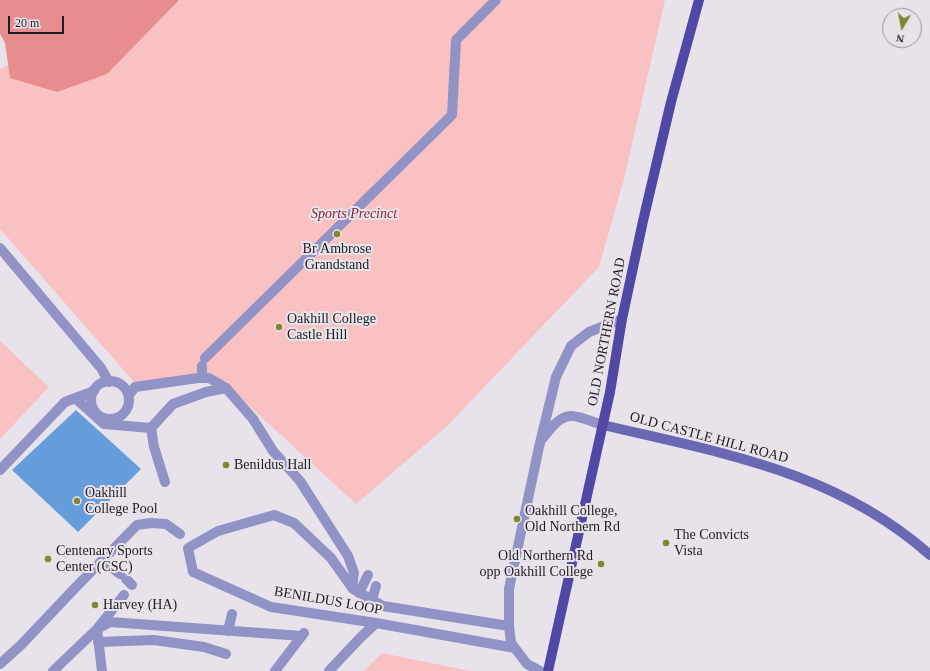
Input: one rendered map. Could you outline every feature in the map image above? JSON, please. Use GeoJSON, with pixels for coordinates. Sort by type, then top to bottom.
{"type":"FeatureCollection","features":[{"type":"Feature","properties":{"kind":"main road","name":"OLD NORTHERN ROAD"},"geometry":{"type":"LineString","coordinates":[[548,671],[610,392],[622,319],[643,220],[671,102],[699,0]]}},
{"type":"Feature","properties":{"kind":"street"},"geometry":{"type":"LineString","coordinates":[[202,378],[204,362],[452,115],[456,40],[496,0]]}},
{"type":"Feature","properties":{"kind":"street"},"geometry":{"type":"LineString","coordinates":[[0,248],[101,368],[109,382]]}},
{"type":"Feature","properties":{"kind":"street"},"geometry":{"type":"LineString","coordinates":[[540,671],[527,664],[511,643],[509,626],[510,589],[541,441],[556,377],[571,346],[589,332],[622,319]]}},
{"type":"Feature","properties":{"kind":"street"},"geometry":{"type":"LineString","coordinates":[[94,391],[91,403],[93,409],[96,414],[108,419],[120,417],[124,413],[128,408],[129,395],[135,387],[209,378],[226,388],[253,419],[273,451],[300,481],[348,556],[354,573],[355,590]]}},
{"type":"Feature","properties":{"kind":"street"},"geometry":{"type":"LineString","coordinates":[[0,470],[65,402],[94,391],[103,383],[109,382],[120,384],[129,395]]}},
{"type":"Feature","properties":{"kind":"street"},"geometry":{"type":"LineString","coordinates":[[151,428],[173,404],[206,392],[226,388]]}},
{"type":"Feature","properties":{"kind":"street"},"geometry":{"type":"LineString","coordinates":[[75,398],[104,424],[151,428]]}},
{"type":"Feature","properties":{"kind":"street"},"geometry":{"type":"LineString","coordinates":[[541,441],[555,424],[563,418],[572,416],[603,425]]}},
{"type":"Feature","properties":{"kind":"street","name":"OLD CASTLE HILL ROAD"},"geometry":{"type":"LineString","coordinates":[[603,425],[769,466],[811,481],[883,519],[899,529],[930,555]]}},
{"type":"Feature","properties":{"kind":"street"},"geometry":{"type":"LineString","coordinates":[[151,428],[154,447],[165,482]]}},
{"type":"Feature","properties":{"kind":"street","name":"BENILDUS LOOP"},"geometry":{"type":"LineString","coordinates":[[509,626],[383,606],[355,590],[331,558],[294,523],[274,515],[218,531],[188,548],[193,572],[271,607],[376,623],[515,648]]}},
{"type":"Feature","properties":{"kind":"street"},"geometry":{"type":"LineString","coordinates":[[0,664],[22,645],[136,525],[151,523],[166,524],[180,534]]}},
{"type":"Feature","properties":{"kind":"street"},"geometry":{"type":"LineString","coordinates":[[103,561],[126,579]]}},
{"type":"Feature","properties":{"kind":"street"},"geometry":{"type":"LineString","coordinates":[[355,590],[368,575]]}},
{"type":"Feature","properties":{"kind":"street"},"geometry":{"type":"LineString","coordinates":[[372,600],[376,586]]}},
{"type":"Feature","properties":{"kind":"street"},"geometry":{"type":"LineString","coordinates":[[53,671],[97,629],[124,595]]}},
{"type":"Feature","properties":{"kind":"street"},"geometry":{"type":"LineString","coordinates":[[228,630],[232,614]]}},
{"type":"Feature","properties":{"kind":"street"},"geometry":{"type":"LineString","coordinates":[[97,629],[110,622],[228,630],[304,633],[275,671]]}},
{"type":"Feature","properties":{"kind":"street"},"geometry":{"type":"LineString","coordinates":[[329,671],[376,623]]}},
{"type":"Feature","properties":{"kind":"street"},"geometry":{"type":"LineString","coordinates":[[97,629],[102,671]]}},
{"type":"Feature","properties":{"kind":"street"},"geometry":{"type":"LineString","coordinates":[[98,642],[154,640],[204,647],[226,654]]}},
{"type":"Feature","properties":{"kind":"green space","name":"Sports Precinct"},"geometry":{"type":"Polygon","coordinates":[[[139,0],[665,0],[624,179],[599,267],[447,426],[356,504],[221,380],[141,390],[0,229],[0,69],[139,0]]]}},
{"type":"Feature","properties":{"kind":"green space"},"geometry":{"type":"Polygon","coordinates":[[[0,341],[49,387],[0,439],[0,341]]]}},
{"type":"Feature","properties":{"kind":"green space"},"geometry":{"type":"Polygon","coordinates":[[[382,653],[470,671],[364,671],[382,653]]]}},
{"type":"Feature","properties":{"kind":"shaded area"},"geometry":{"type":"Polygon","coordinates":[[[0,0],[179,0],[107,74],[57,92],[10,78],[5,43],[0,34],[0,0]]]}},
{"type":"Feature","properties":{"kind":"water","name":"Oakhill College Pool"},"geometry":{"type":"Polygon","coordinates":[[[76,410],[141,469],[78,532],[12,470],[76,410]]]}},
{"type":"Feature","properties":{"kind":"place","name":"Br Ambrose Grandstand"},"geometry":{"type":"Point","coordinates":[337,234]}},
{"type":"Feature","properties":{"kind":"place","name":"Oakhill College Castle Hill"},"geometry":{"type":"Point","coordinates":[279,327]}},
{"type":"Feature","properties":{"kind":"place","name":"Benildus Hall"},"geometry":{"type":"Point","coordinates":[226,465]}},
{"type":"Feature","properties":{"kind":"place","name":"Oakhill College Pool"},"geometry":{"type":"Point","coordinates":[77,501]}},
{"type":"Feature","properties":{"kind":"place","name":"Oakhill College, Old Northern Rd"},"geometry":{"type":"Point","coordinates":[517,519]}},
{"type":"Feature","properties":{"kind":"place","name":"The Convicts Vista"},"geometry":{"type":"Point","coordinates":[666,543]}},
{"type":"Feature","properties":{"kind":"place","name":"Centenary Sports Center (CSC)"},"geometry":{"type":"Point","coordinates":[48,559]}},
{"type":"Feature","properties":{"kind":"place","name":"Old Northern Rd opp Oakhill College"},"geometry":{"type":"Point","coordinates":[601,564]}},
{"type":"Feature","properties":{"kind":"place","name":"Harvey (HA)"},"geometry":{"type":"Point","coordinates":[95,605]}}]}
